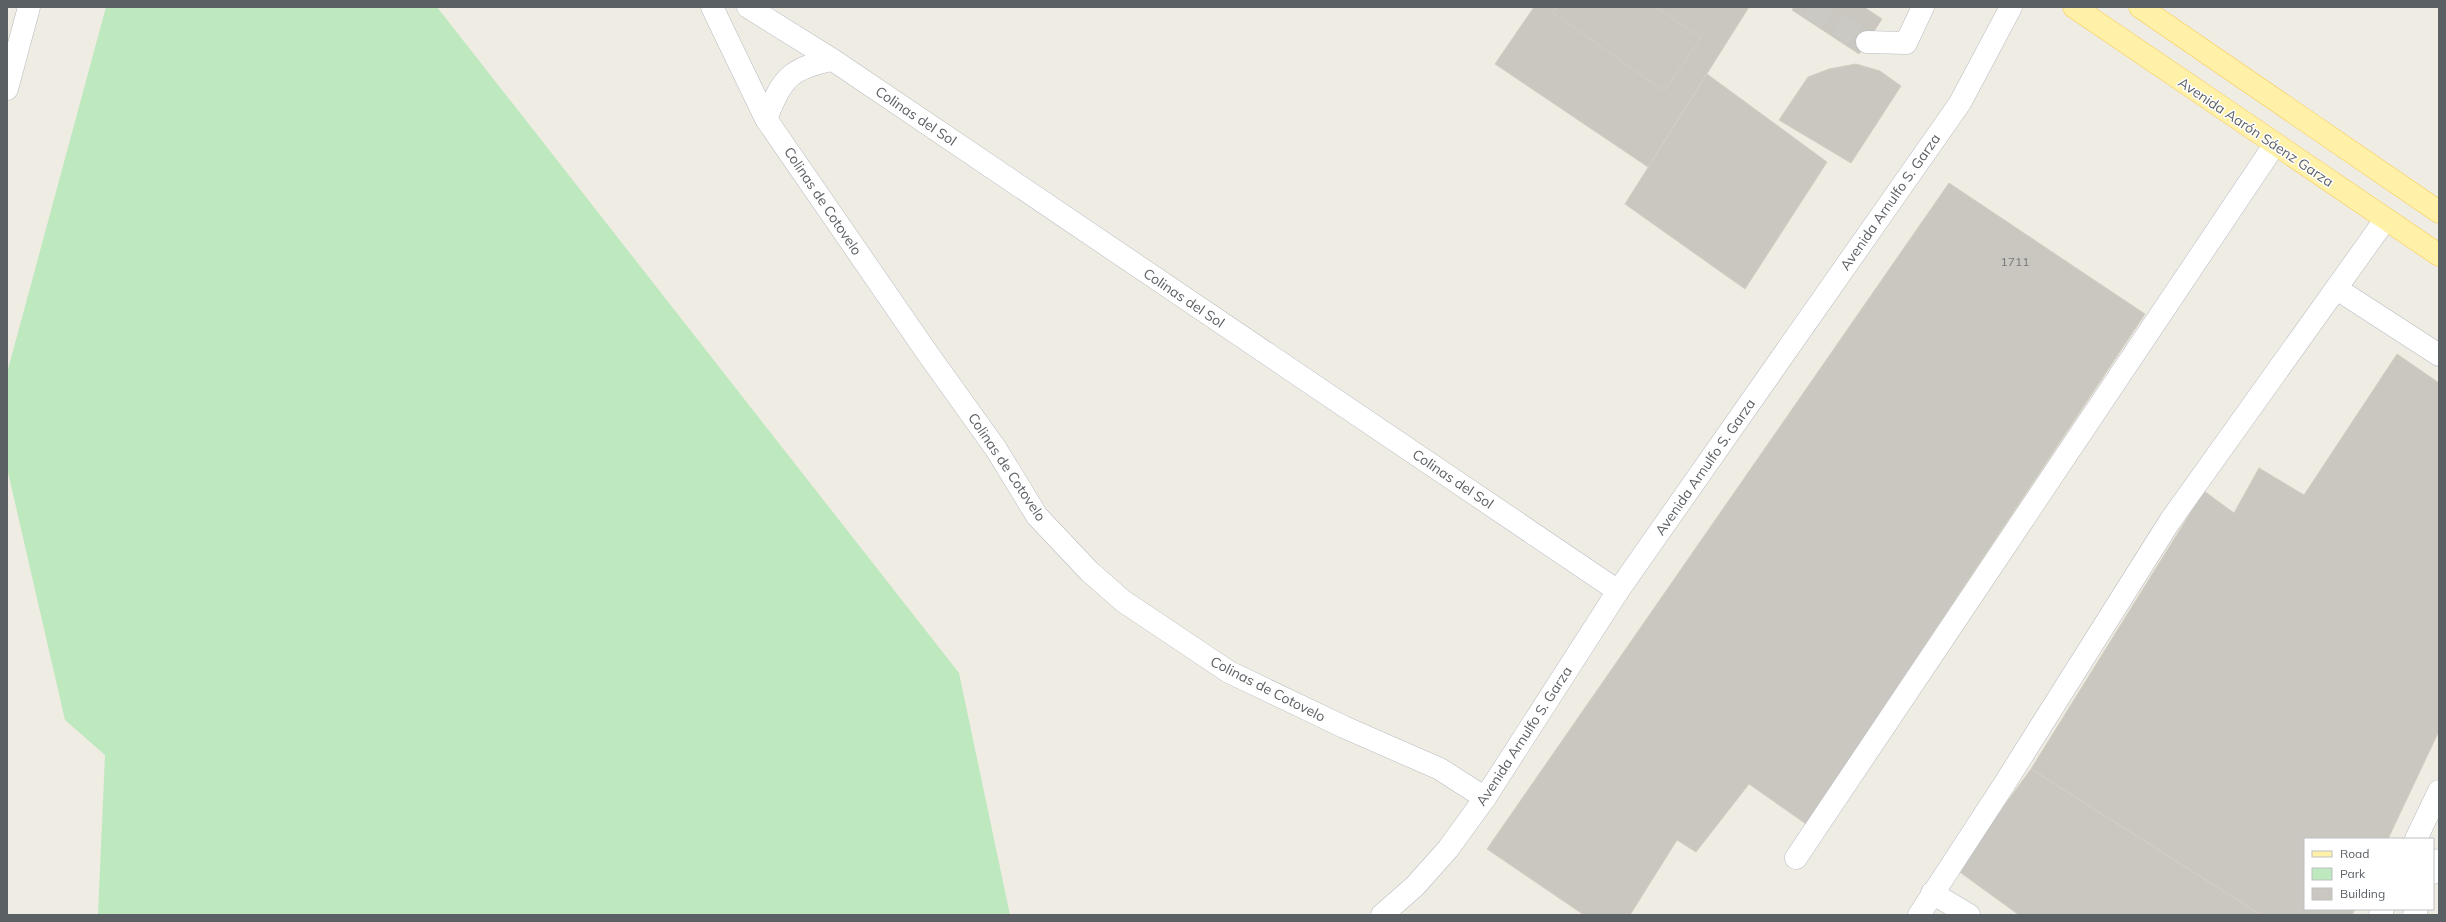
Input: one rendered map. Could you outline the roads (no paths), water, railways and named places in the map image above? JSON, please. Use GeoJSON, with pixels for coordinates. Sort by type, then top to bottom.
{"type":"FeatureCollection","features":[{"type":"Feature","properties":{"kind":"main road","name":"Avenida Aarón Sáenz Garza"},"geometry":{"type":"LineString","coordinates":[[2074,7],[2439,256]]}},
{"type":"Feature","properties":{"kind":"main road"},"geometry":{"type":"LineString","coordinates":[[2140,7],[2439,212]]}},
{"type":"Feature","properties":{"kind":"street"},"geometry":{"type":"LineString","coordinates":[[7,89],[29,7]]}},
{"type":"Feature","properties":{"kind":"street","name":"Colinas de Cotovelo"},"geometry":{"type":"LineString","coordinates":[[712,7],[766,119],[928,354],[996,449],[1037,516],[1089,571],[1123,601],[1229,672],[1344,727],[1440,769],[1484,798]]}},
{"type":"Feature","properties":{"kind":"street","name":"Colinas del Sol"},"geometry":{"type":"LineString","coordinates":[[748,7],[833,60],[1618,591]]}},
{"type":"Feature","properties":{"kind":"street"},"geometry":{"type":"LineString","coordinates":[[1866,42],[1906,43],[1923,7]]}},
{"type":"Feature","properties":{"kind":"street","name":"Avenida Arnulfo S. Garza"},"geometry":{"type":"LineString","coordinates":[[1382,915],[1415,886],[1448,849],[1484,798],[1618,591],[1960,103],[2011,7]]}},
{"type":"Feature","properties":{"kind":"street"},"geometry":{"type":"LineString","coordinates":[[766,119],[778,88],[790,76],[817,63],[833,60]]}},
{"type":"Feature","properties":{"kind":"street"},"geometry":{"type":"LineString","coordinates":[[1796,858],[2275,144]]}},
{"type":"Feature","properties":{"kind":"street"},"geometry":{"type":"LineString","coordinates":[[1919,915],[2005,783],[2170,521],[2385,220]]}},
{"type":"Feature","properties":{"kind":"street"},"geometry":{"type":"LineString","coordinates":[[2337,289],[2439,355]]}},
{"type":"Feature","properties":{"kind":"street"},"geometry":{"type":"LineString","coordinates":[[2416,838],[2439,791]]}},
{"type":"Feature","properties":{"kind":"street"},"geometry":{"type":"LineString","coordinates":[[2434,871],[2439,860]]}},
{"type":"Feature","properties":{"kind":"street"},"geometry":{"type":"LineString","coordinates":[[1932,893],[1969,915]]}},
{"type":"Feature","properties":{"kind":"tunnel"},"geometry":{"type":"LineString","coordinates":[[1809,7],[1867,42]]}}]}
